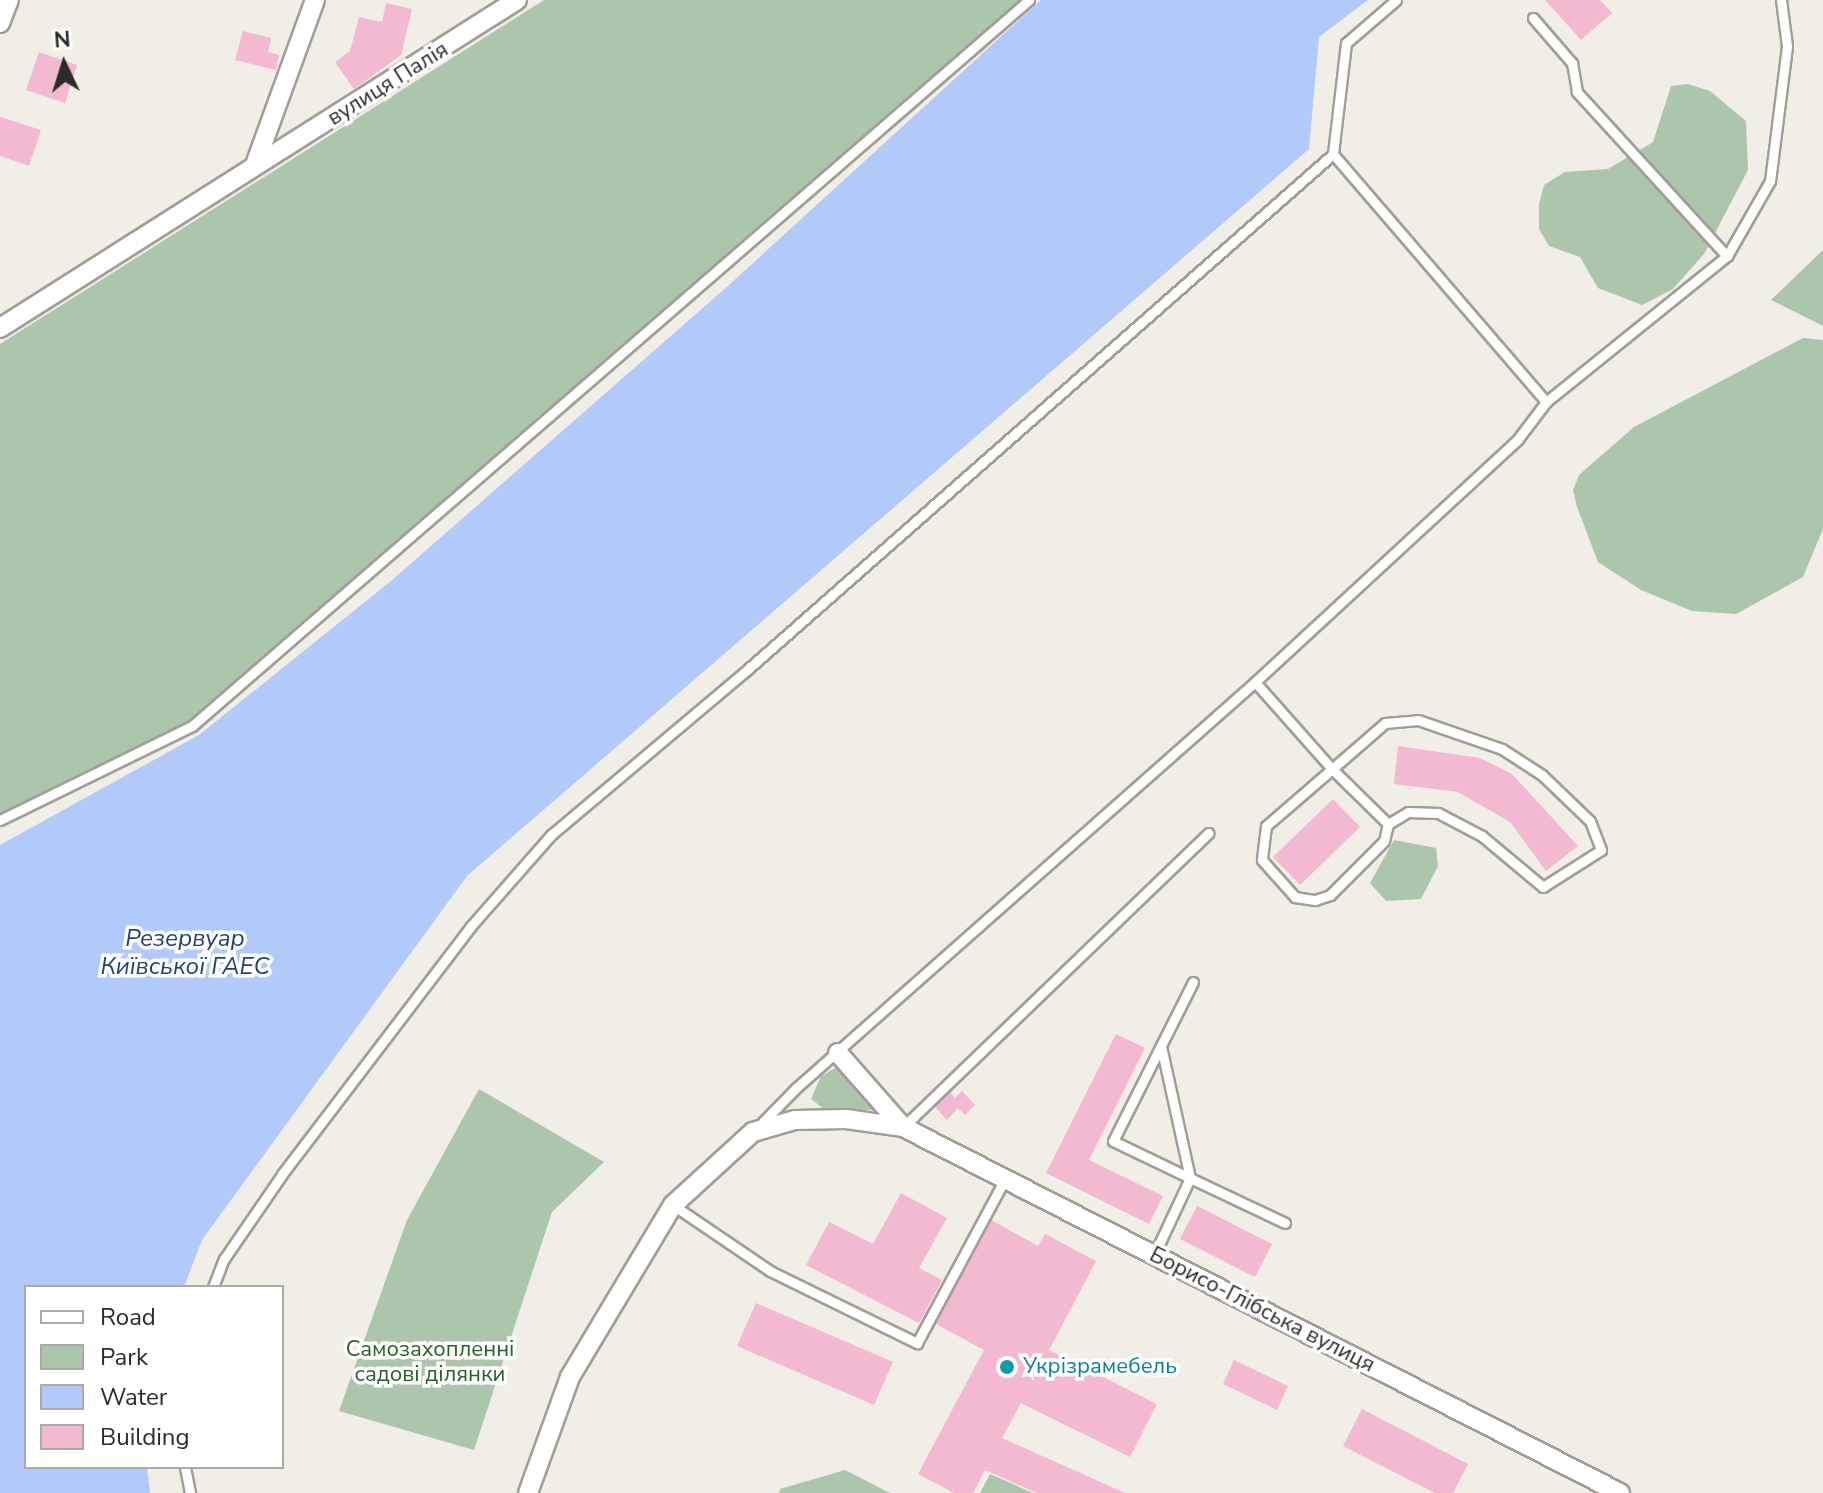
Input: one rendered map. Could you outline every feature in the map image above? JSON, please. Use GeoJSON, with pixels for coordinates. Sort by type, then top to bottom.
{"type":"FeatureCollection","features":[{"type":"Feature","properties":{"kind":"street"},"geometry":{"type":"LineString","coordinates":[[0,23],[9,0]]}},
{"type":"Feature","properties":{"kind":"street"},"geometry":{"type":"LineString","coordinates":[[256,162],[315,0]]}},
{"type":"Feature","properties":{"kind":"street","name":"вулиця Палія"},"geometry":{"type":"LineString","coordinates":[[0,328],[256,162],[517,0]]}},
{"type":"Feature","properties":{"kind":"street","name":"Борисо-Глібська вулиця"},"geometry":{"type":"LineString","coordinates":[[838,1053],[903,1127]]}},
{"type":"Feature","properties":{"kind":"street","name":"Борисо-Глібська вулиця"},"geometry":{"type":"LineString","coordinates":[[528,1493],[570,1377],[673,1205],[753,1132],[795,1120],[864,1120],[903,1127],[1154,1255],[1590,1486],[1620,1493]]}},
{"type":"Feature","properties":{"kind":"lane"},"geometry":{"type":"LineString","coordinates":[[0,820],[192,726],[1029,0]]}},
{"type":"Feature","properties":{"kind":"lane"},"geometry":{"type":"LineString","coordinates":[[214,1285],[224,1259],[283,1173],[471,926],[551,835],[940,501],[1333,154],[1346,43],[1396,0]]}},
{"type":"Feature","properties":{"kind":"lane"},"geometry":{"type":"LineString","coordinates":[[753,1132],[1255,682],[1518,439],[1546,402],[1727,256],[1770,181],[1787,46],[1781,0]]}},
{"type":"Feature","properties":{"kind":"lane"},"geometry":{"type":"LineString","coordinates":[[1533,18],[1572,63],[1577,92],[1727,256]]}},
{"type":"Feature","properties":{"kind":"lane"},"geometry":{"type":"LineString","coordinates":[[1333,154],[1546,402]]}},
{"type":"Feature","properties":{"kind":"lane"},"geometry":{"type":"LineString","coordinates":[[1255,682],[1332,769],[1388,824]]}},
{"type":"Feature","properties":{"kind":"lane"},"geometry":{"type":"LineString","coordinates":[[1418,720],[1450,728],[1502,749],[1542,775],[1590,821],[1601,850],[1543,887],[1482,836],[1438,813],[1408,812],[1388,824],[1384,841],[1330,895],[1315,900],[1295,897],[1262,860],[1261,844],[1266,826],[1332,769],[1385,723],[1418,720]]}},
{"type":"Feature","properties":{"kind":"lane"},"geometry":{"type":"LineString","coordinates":[[903,1127],[1209,833]]}},
{"type":"Feature","properties":{"kind":"lane"},"geometry":{"type":"LineString","coordinates":[[1193,982],[1113,1141],[1285,1223]]}},
{"type":"Feature","properties":{"kind":"lane"},"geometry":{"type":"LineString","coordinates":[[1154,1255],[1190,1178],[1161,1046]]}},
{"type":"Feature","properties":{"kind":"lane"},"geometry":{"type":"LineString","coordinates":[[673,1205],[770,1271],[917,1343],[1005,1179]]}},
{"type":"Feature","properties":{"kind":"lane"},"geometry":{"type":"LineString","coordinates":[[185,1469],[190,1493]]}},
{"type":"Feature","properties":{"kind":"green space"},"geometry":{"type":"Polygon","coordinates":[[[544,0],[1029,0],[192,726],[0,820],[0,344],[544,0]]]}},
{"type":"Feature","properties":{"kind":"green space"},"geometry":{"type":"Polygon","coordinates":[[[1688,84],[1710,91],[1746,121],[1748,170],[1704,254],[1673,289],[1642,305],[1598,288],[1580,257],[1549,246],[1539,229],[1539,204],[1544,185],[1565,172],[1608,169],[1653,142],[1671,86],[1688,84]]]}},
{"type":"Feature","properties":{"kind":"green space"},"geometry":{"type":"Polygon","coordinates":[[[1823,250],[1823,326],[1771,300],[1823,250]]]}},
{"type":"Feature","properties":{"kind":"green space"},"geometry":{"type":"Polygon","coordinates":[[[1803,338],[1823,340],[1823,529],[1803,577],[1736,614],[1692,611],[1641,590],[1598,562],[1573,490],[1579,475],[1634,427],[1803,338]]]}},
{"type":"Feature","properties":{"kind":"green space"},"geometry":{"type":"Polygon","coordinates":[[[1394,840],[1436,848],[1438,866],[1421,899],[1386,901],[1370,883],[1394,840]]]}},
{"type":"Feature","properties":{"kind":"green space"},"geometry":{"type":"Polygon","coordinates":[[[839,1066],[874,1110],[824,1109],[811,1099],[821,1076],[839,1066]]]}},
{"type":"Feature","properties":{"kind":"green space","name":"Самозахопленні садові ділянки"},"geometry":{"type":"Polygon","coordinates":[[[479,1089],[604,1162],[552,1212],[474,1450],[339,1411],[407,1220],[479,1089]]]}},
{"type":"Feature","properties":{"kind":"green space"},"geometry":{"type":"Polygon","coordinates":[[[845,1470],[890,1493],[779,1493],[780,1489],[845,1470]]]}},
{"type":"Feature","properties":{"kind":"green space"},"geometry":{"type":"Polygon","coordinates":[[[990,1474],[1033,1493],[980,1493],[990,1474]]]}},
{"type":"Feature","properties":{"kind":"water","name":"Резервуар Київської ГАЕС"},"geometry":{"type":"Polygon","coordinates":[[[1041,0],[1368,0],[1319,37],[1309,149],[467,876],[202,1240],[185,1285],[24,1285],[24,1469],[147,1469],[150,1493],[0,1493],[0,845],[199,735],[391,581],[729,285],[1041,0]]]}},
{"type":"Feature","properties":{"kind":"building"},"geometry":{"type":"Polygon","coordinates":[[[1545,0],[1600,0],[1612,13],[1581,40],[1545,0]]]}},
{"type":"Feature","properties":{"kind":"building"},"geometry":{"type":"Polygon","coordinates":[[[386,3],[412,9],[401,55],[354,89],[335,62],[350,51],[359,17],[382,22],[386,3]]]}},
{"type":"Feature","properties":{"kind":"building"},"geometry":{"type":"Polygon","coordinates":[[[243,31],[271,38],[268,52],[279,55],[276,70],[235,60],[243,31]]]}},
{"type":"Feature","properties":{"kind":"building"},"geometry":{"type":"Polygon","coordinates":[[[39,52],[77,65],[65,103],[26,90],[39,52]]]}},
{"type":"Feature","properties":{"kind":"building"},"geometry":{"type":"Polygon","coordinates":[[[0,117],[41,130],[29,166],[0,156],[0,117]]]}},
{"type":"Feature","properties":{"kind":"building"},"geometry":{"type":"Polygon","coordinates":[[[1398,746],[1480,758],[1512,774],[1578,846],[1546,871],[1510,822],[1458,792],[1394,784],[1398,746]]]}},
{"type":"Feature","properties":{"kind":"building"},"geometry":{"type":"Polygon","coordinates":[[[1333,799],[1360,827],[1300,885],[1273,857],[1333,799]]]}},
{"type":"Feature","properties":{"kind":"building"},"geometry":{"type":"Polygon","coordinates":[[[1116,1034],[1145,1048],[1089,1160],[1163,1196],[1149,1224],[1046,1173],[1116,1034]]]}},
{"type":"Feature","properties":{"kind":"building"},"geometry":{"type":"Polygon","coordinates":[[[962,1091],[975,1105],[965,1115],[958,1108],[947,1120],[935,1107],[950,1092],[955,1098],[962,1091]]]}},
{"type":"Feature","properties":{"kind":"building"},"geometry":{"type":"Polygon","coordinates":[[[901,1193],[947,1218],[919,1268],[942,1280],[919,1323],[806,1265],[829,1222],[873,1244],[901,1193]]]}},
{"type":"Feature","properties":{"kind":"building"},"geometry":{"type":"Polygon","coordinates":[[[1197,1206],[1272,1244],[1255,1277],[1180,1239],[1197,1206]]]}},
{"type":"Feature","properties":{"kind":"building"},"geometry":{"type":"Polygon","coordinates":[[[991,1220],[1038,1246],[1045,1234],[1096,1261],[1049,1350],[1157,1404],[1130,1457],[1021,1403],[1002,1438],[1125,1493],[1037,1493],[985,1470],[973,1493],[954,1493],[918,1474],[984,1350],[936,1324],[991,1220]]]}},
{"type":"Feature","properties":{"kind":"building"},"geometry":{"type":"Polygon","coordinates":[[[756,1303],[893,1362],[874,1405],[737,1346],[756,1303]]]}},
{"type":"Feature","properties":{"kind":"building"},"geometry":{"type":"Polygon","coordinates":[[[1234,1360],[1288,1386],[1277,1410],[1223,1384],[1234,1360]]]}},
{"type":"Feature","properties":{"kind":"building"},"geometry":{"type":"Polygon","coordinates":[[[1362,1409],[1468,1464],[1453,1493],[1435,1493],[1343,1446],[1362,1409]]]}},
{"type":"Feature","properties":{"kind":"place","name":"Укрізрамебель"},"geometry":{"type":"Point","coordinates":[1007,1367]}}]}
